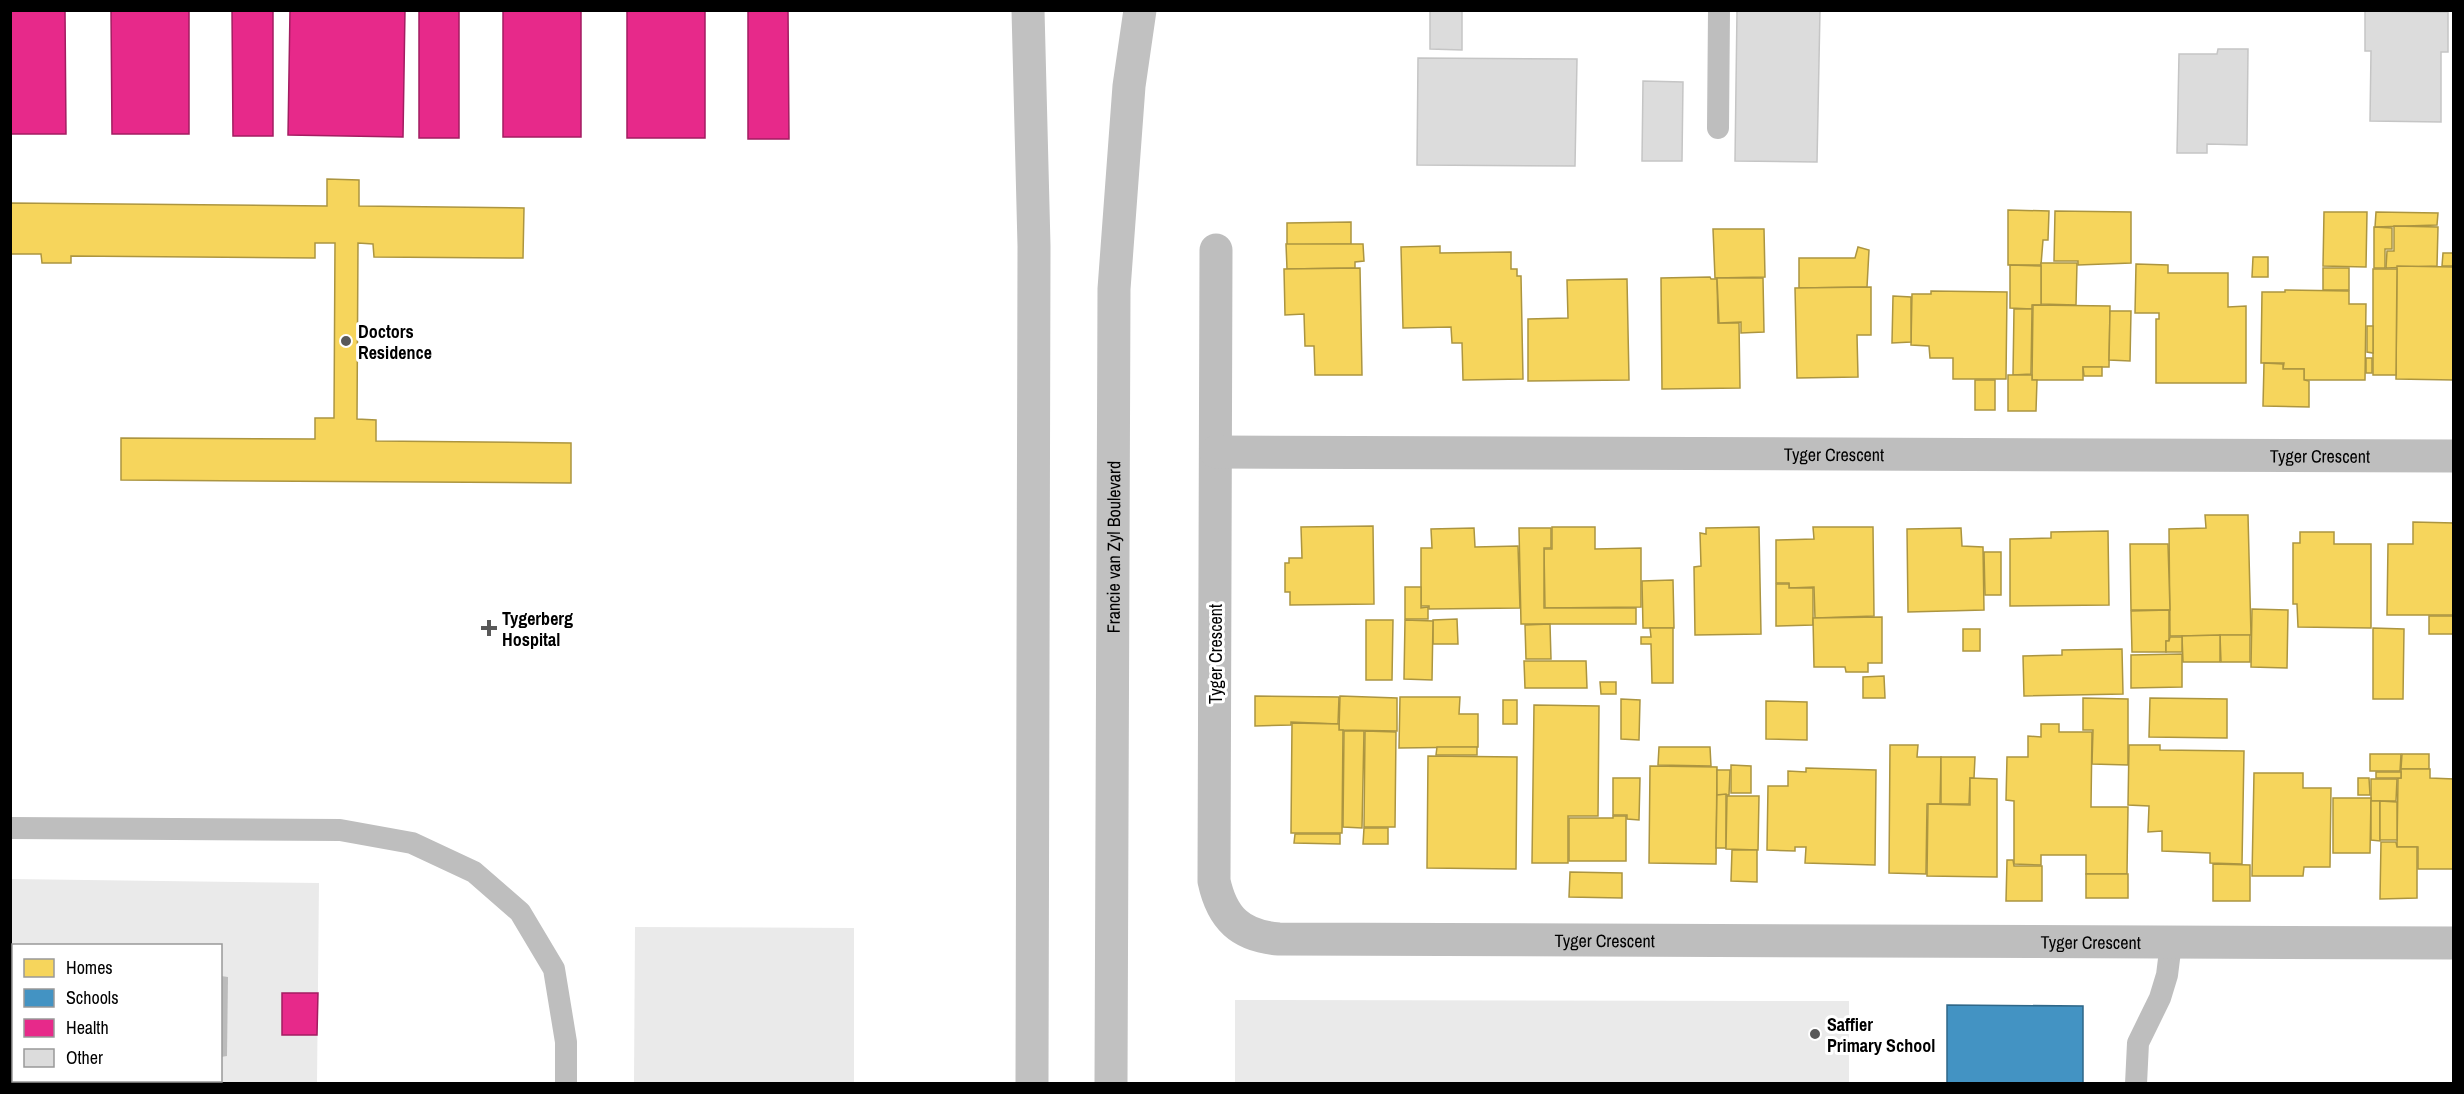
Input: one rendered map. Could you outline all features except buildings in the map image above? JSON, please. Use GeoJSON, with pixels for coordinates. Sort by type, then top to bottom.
{"type":"FeatureCollection","features":[{"type":"Feature","properties":{"kind":"main road"},"geometry":{"type":"LineString","coordinates":[[1028,10],[1034,246],[1032,1083]]}},
{"type":"Feature","properties":{"kind":"main road","name":"Francie van Zyl Boulevard"},"geometry":{"type":"LineString","coordinates":[[1111,1083],[1114,290],[1120,178],[1129,86],[1140,10]]}},
{"type":"Feature","properties":{"kind":"street","name":"Tyger Crescent"},"geometry":{"type":"LineString","coordinates":[[1216,250],[1214,881],[1223,910],[1233,922],[1247,932],[1262,938],[1291,939],[2454,944]]}},
{"type":"Feature","properties":{"kind":"street","name":"Tyger Crescent"},"geometry":{"type":"LineString","coordinates":[[1216,452],[2454,456]]}},
{"type":"Feature","properties":{"kind":"lane"},"geometry":{"type":"LineString","coordinates":[[1718,128],[1719,10]]}},
{"type":"Feature","properties":{"kind":"lane"},"geometry":{"type":"LineString","coordinates":[[10,828],[340,830],[412,843],[474,872],[520,912],[554,969],[566,1042],[566,1083]]}},
{"type":"Feature","properties":{"kind":"lane"},"geometry":{"type":"LineString","coordinates":[[2136,1083],[2138,1043],[2160,998],[2167,975],[2170,943]]}},
{"type":"Feature","properties":{"kind":"shaded area"},"geometry":{"type":"Polygon","coordinates":[[[11,879],[319,883],[317,1083],[11,1084],[11,879]]]}},
{"type":"Feature","properties":{"kind":"shaded area"},"geometry":{"type":"Polygon","coordinates":[[[635,927],[854,928],[854,1083],[634,1083],[635,927]]]}},
{"type":"Feature","properties":{"kind":"shaded area"},"geometry":{"type":"Polygon","coordinates":[[[222,976],[228,977],[227,1056],[222,1057],[222,976]]]}},
{"type":"Feature","properties":{"kind":"shaded area"},"geometry":{"type":"Polygon","coordinates":[[[1235,1000],[1849,1001],[1849,1083],[1235,1083],[1235,1000]]]}},
{"type":"Feature","properties":{"kind":"place","name":"Doctors Residence"},"geometry":{"type":"Point","coordinates":[346,341]}},
{"type":"Feature","properties":{"kind":"place","name":"Tygerberg Hospital"},"geometry":{"type":"Point","coordinates":[489,628]}},
{"type":"Feature","properties":{"kind":"place","name":"Saffier Primary School"},"geometry":{"type":"Point","coordinates":[1815,1034]}}]}
